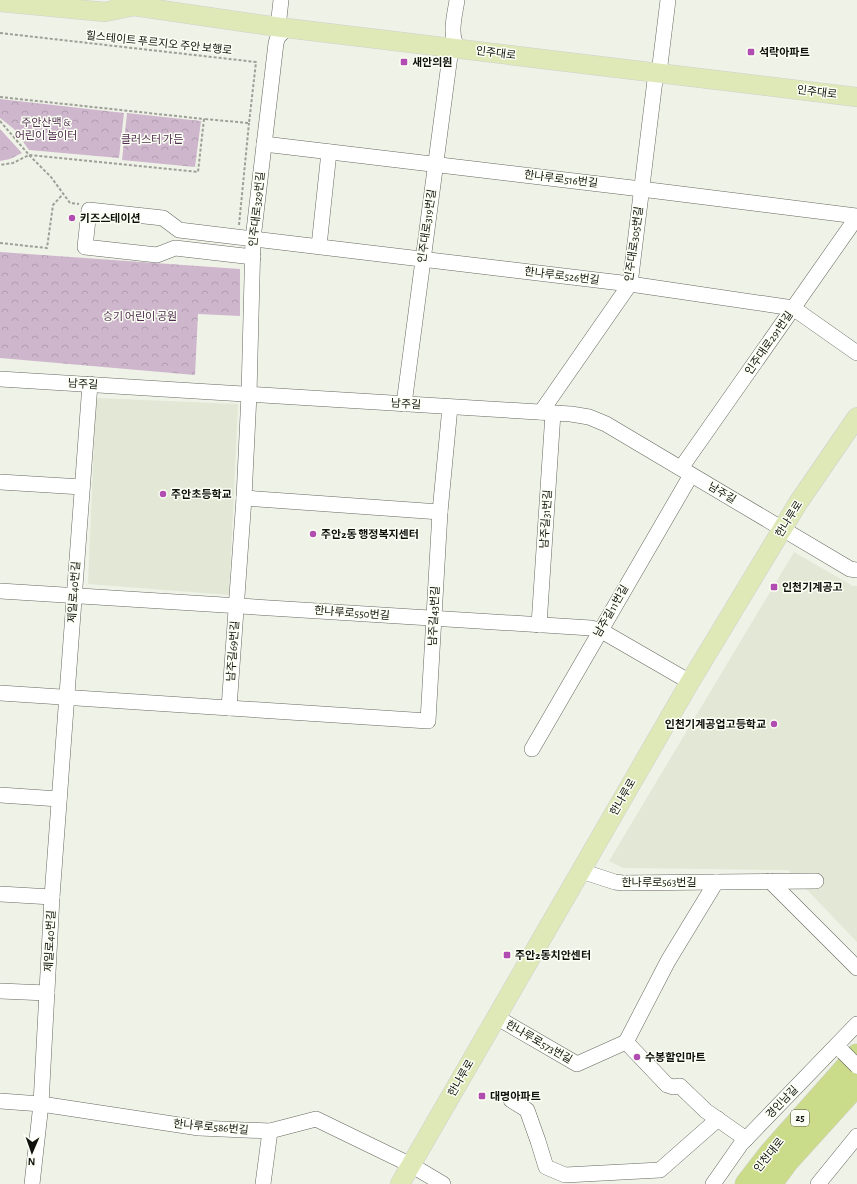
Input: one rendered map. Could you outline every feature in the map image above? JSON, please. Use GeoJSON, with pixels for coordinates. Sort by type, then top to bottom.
{"type":"FeatureCollection","features":[{"type":"Feature","properties":{"kind":"highway","name":"인천대로"},"geometry":{"type":"LineString","coordinates":[[746,1184],[845,1051]]}},
{"type":"Feature","properties":{"kind":"highway","name":"인천대로"},"geometry":{"type":"LineString","coordinates":[[771,1184],[788,1161],[857,1085]]}},
{"type":"Feature","properties":{"kind":"main road","name":"인주대로"},"geometry":{"type":"LineString","coordinates":[[0,2],[104,12],[127,3],[282,27],[857,97]]}},
{"type":"Feature","properties":{"kind":"main road","name":"한나루로"},"geometry":{"type":"LineString","coordinates":[[400,1184],[690,682],[798,503],[857,417]]}},
{"type":"Feature","properties":{"kind":"street"},"geometry":{"type":"LineString","coordinates":[[281,0],[282,27]]}},
{"type":"Feature","properties":{"kind":"street"},"geometry":{"type":"LineString","coordinates":[[455,48],[453,34],[457,0]]}},
{"type":"Feature","properties":{"kind":"street","name":"인주대로305번길"},"geometry":{"type":"LineString","coordinates":[[547,413],[630,284],[657,73],[668,0]]}},
{"type":"Feature","properties":{"kind":"street","name":"인주대로329번길"},"geometry":{"type":"LineString","coordinates":[[249,394],[253,238],[276,43],[282,27]]}},
{"type":"Feature","properties":{"kind":"street","name":"인주대로319번길"},"geometry":{"type":"LineString","coordinates":[[404,404],[436,164],[455,48]]}},
{"type":"Feature","properties":{"kind":"street","name":"한나루로516번길"},"geometry":{"type":"LineString","coordinates":[[264,144],[642,189],[857,217]]}},
{"type":"Feature","properties":{"kind":"street"},"geometry":{"type":"LineString","coordinates":[[319,246],[329,152]]}},
{"type":"Feature","properties":{"kind":"street","name":"한나루로526번길"},"geometry":{"type":"LineString","coordinates":[[252,256],[175,248],[157,255],[85,247],[89,210],[164,218],[179,230],[630,284],[793,308],[857,353]]}},
{"type":"Feature","properties":{"kind":"street","name":"인주대로291번길"},"geometry":{"type":"LineString","coordinates":[[686,472],[793,308],[857,217]]}},
{"type":"Feature","properties":{"kind":"street","name":"남주길"},"geometry":{"type":"LineString","coordinates":[[0,379],[547,413],[589,417],[606,424],[850,569],[857,570]]}},
{"type":"Feature","properties":{"kind":"street","name":"제일로40번길"},"geometry":{"type":"LineString","coordinates":[[32,1184],[41,1104],[52,897],[90,384]]}},
{"type":"Feature","properties":{"kind":"street","name":"남주길69번길"},"geometry":{"type":"LineString","coordinates":[[229,708],[244,498],[249,394]]}},
{"type":"Feature","properties":{"kind":"street","name":"남주길43번길"},"geometry":{"type":"LineString","coordinates":[[229,708],[428,721],[440,512],[450,407]]}},
{"type":"Feature","properties":{"kind":"street","name":"남주길31번길"},"geometry":{"type":"LineString","coordinates":[[539,625],[547,413]]}},
{"type":"Feature","properties":{"kind":"street","name":"남주길11번길"},"geometry":{"type":"LineString","coordinates":[[532,749],[600,630],[686,472]]}},
{"type":"Feature","properties":{"kind":"street"},"geometry":{"type":"LineString","coordinates":[[0,482],[82,487]]}},
{"type":"Feature","properties":{"kind":"street"},"geometry":{"type":"LineString","coordinates":[[244,498],[440,512]]}},
{"type":"Feature","properties":{"kind":"street","name":"한나루로550번길"},"geometry":{"type":"LineString","coordinates":[[0,590],[600,630],[690,682]]}},
{"type":"Feature","properties":{"kind":"street"},"geometry":{"type":"LineString","coordinates":[[0,693],[229,708]]}},
{"type":"Feature","properties":{"kind":"street"},"geometry":{"type":"LineString","coordinates":[[0,795],[59,799]]}},
{"type":"Feature","properties":{"kind":"street","name":"한나루로563번길"},"geometry":{"type":"LineString","coordinates":[[581,871],[615,882],[623,883],[816,881]]}},
{"type":"Feature","properties":{"kind":"street"},"geometry":{"type":"LineString","coordinates":[[770,881],[857,968]]}},
{"type":"Feature","properties":{"kind":"street","name":"한나루로563번길"},"geometry":{"type":"LineString","coordinates":[[626,1042],[664,970],[716,882]]}},
{"type":"Feature","properties":{"kind":"street"},"geometry":{"type":"LineString","coordinates":[[0,894],[52,897]]}},
{"type":"Feature","properties":{"kind":"street"},"geometry":{"type":"LineString","coordinates":[[0,991],[47,993]]}},
{"type":"Feature","properties":{"kind":"street","name":"한나루로573번길"},"geometry":{"type":"LineString","coordinates":[[496,1017],[577,1064],[626,1042]]}},
{"type":"Feature","properties":{"kind":"street","name":"경인남길"},"geometry":{"type":"LineString","coordinates":[[714,1184],[741,1144],[845,1051],[857,1024]]}},
{"type":"Feature","properties":{"kind":"street"},"geometry":{"type":"LineString","coordinates":[[626,1042],[667,1084],[673,1087],[680,1086],[706,1111],[746,1139]]}},
{"type":"Feature","properties":{"kind":"street"},"geometry":{"type":"LineString","coordinates":[[845,1051],[857,1066]]}},
{"type":"Feature","properties":{"kind":"street"},"geometry":{"type":"LineString","coordinates":[[511,1100],[527,1110],[546,1167],[565,1175],[660,1170],[718,1119]]}},
{"type":"Feature","properties":{"kind":"street","name":"한나루로586번길"},"geometry":{"type":"LineString","coordinates":[[0,1101],[41,1104],[199,1128],[270,1131],[316,1119],[411,1165],[444,1184]]}},
{"type":"Feature","properties":{"kind":"street"},"geometry":{"type":"LineString","coordinates":[[263,1184],[270,1131]]}},
{"type":"Feature","properties":{"kind":"street"},"geometry":{"type":"LineString","coordinates":[[818,1184],[857,1136]]}},
{"type":"Feature","properties":{"kind":"path","name":"힐스테이트 푸르지오 주안 보행로"},"geometry":{"type":"LineString","coordinates":[[0,33],[256,62],[239,231]]}},
{"type":"Feature","properties":{"kind":"path"},"geometry":{"type":"LineString","coordinates":[[0,97],[249,123]]}},
{"type":"Feature","properties":{"kind":"path"},"geometry":{"type":"LineString","coordinates":[[0,165],[13,162],[29,155],[198,172],[204,119]]}},
{"type":"Feature","properties":{"kind":"path"},"geometry":{"type":"LineString","coordinates":[[0,121],[29,155],[51,177],[70,203],[80,204]]}},
{"type":"Feature","properties":{"kind":"path"},"geometry":{"type":"LineString","coordinates":[[0,243],[47,248],[53,205],[63,194]]}},
{"type":"Feature","properties":{"kind":"shaded area","name":"주안초등학교"},"geometry":{"type":"Polygon","coordinates":[[[96,398],[238,404],[229,595],[88,584],[96,398]]]}},
{"type":"Feature","properties":{"kind":"shaded area","name":"인천기계공업고등학교"},"geometry":{"type":"Polygon","coordinates":[[[794,552],[853,586],[857,586],[857,942],[788,870],[623,868],[609,861],[794,552]]]}},
{"type":"Feature","properties":{"kind":"green space","name":"주안산맥 & 어린이 놀이터"},"geometry":{"type":"Polygon","coordinates":[[[0,99],[124,113],[119,158],[29,150],[14,129],[0,118],[0,99]]]}},
{"type":"Feature","properties":{"kind":"green space","name":"클러스터 가든"},"geometry":{"type":"Polygon","coordinates":[[[127,113],[201,121],[195,167],[122,160],[127,113]]]}},
{"type":"Feature","properties":{"kind":"green space"},"geometry":{"type":"Polygon","coordinates":[[[0,129],[22,153],[10,159],[0,161],[0,129]]]}},
{"type":"Feature","properties":{"kind":"green space","name":"승기 어린이 공원"},"geometry":{"type":"Polygon","coordinates":[[[0,252],[240,269],[240,316],[198,314],[195,375],[0,358],[0,252]]]}},
{"type":"Feature","properties":{"kind":"place","name":"석락아파트"},"geometry":{"type":"Point","coordinates":[751,52]}},
{"type":"Feature","properties":{"kind":"place","name":"새안의원"},"geometry":{"type":"Point","coordinates":[404,62]}},
{"type":"Feature","properties":{"kind":"place","name":"키즈스테이션"},"geometry":{"type":"Point","coordinates":[72,218]}},
{"type":"Feature","properties":{"kind":"place","name":"주안초등학교"},"geometry":{"type":"Point","coordinates":[163,494]}},
{"type":"Feature","properties":{"kind":"place","name":"주안2동 행정복지센터"},"geometry":{"type":"Point","coordinates":[313,534]}},
{"type":"Feature","properties":{"kind":"place","name":"인천기계공고"},"geometry":{"type":"Point","coordinates":[774,587]}},
{"type":"Feature","properties":{"kind":"place","name":"인천기계공업고등학교"},"geometry":{"type":"Point","coordinates":[774,724]}},
{"type":"Feature","properties":{"kind":"place","name":"주안2동치안센터"},"geometry":{"type":"Point","coordinates":[507,955]}},
{"type":"Feature","properties":{"kind":"place","name":"수봉할인마트"},"geometry":{"type":"Point","coordinates":[637,1057]}},
{"type":"Feature","properties":{"kind":"place","name":"대명아파트"},"geometry":{"type":"Point","coordinates":[482,1096]}}]}
